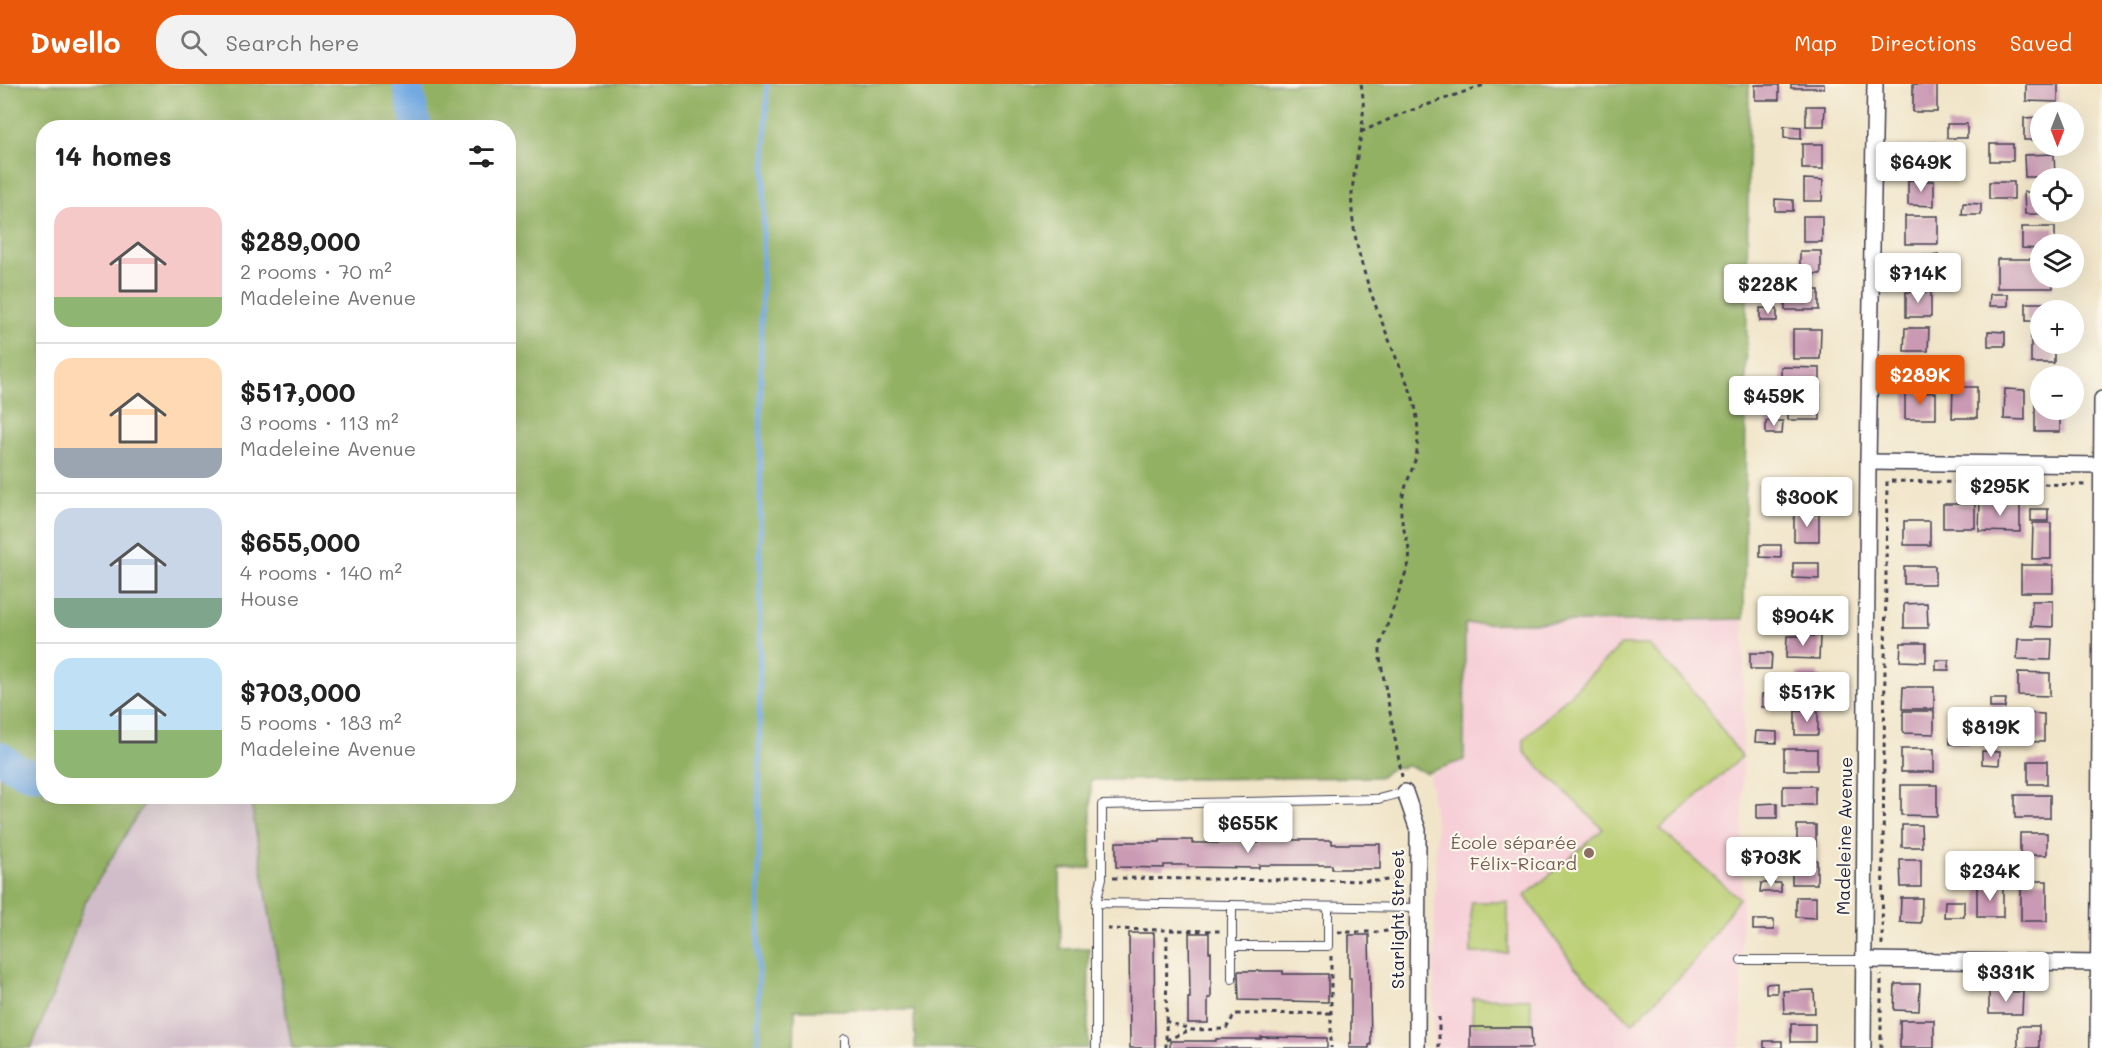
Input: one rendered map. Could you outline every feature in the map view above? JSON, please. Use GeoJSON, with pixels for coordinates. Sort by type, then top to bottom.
{"type":"FeatureCollection","features":[{"type":"Feature","properties":{"kind":"street","name":"Madeleine Avenue"},"geometry":{"type":"LineString","coordinates":[[1863,1048],[1868,462],[1875,84]]}},
{"type":"Feature","properties":{"kind":"street"},"geometry":{"type":"LineString","coordinates":[[2098,1048],[2102,399]]}},
{"type":"Feature","properties":{"kind":"street"},"geometry":{"type":"LineString","coordinates":[[1868,462],[2102,465]]}},
{"type":"Feature","properties":{"kind":"street","name":"Starlight Street"},"geometry":{"type":"LineString","coordinates":[[1405,792],[1418,830],[1418,1048]]}},
{"type":"Feature","properties":{"kind":"street"},"geometry":{"type":"LineString","coordinates":[[1863,960],[2100,963]]}},
{"type":"Feature","properties":{"kind":"lane"},"geometry":{"type":"LineString","coordinates":[[1096,1048],[1096,903],[1102,878],[1102,806],[1378,800],[1405,792]]}},
{"type":"Feature","properties":{"kind":"lane"},"geometry":{"type":"LineString","coordinates":[[1096,903],[1418,908]]}},
{"type":"Feature","properties":{"kind":"lane"},"geometry":{"type":"LineString","coordinates":[[1232,906],[1232,979]]}},
{"type":"Feature","properties":{"kind":"lane"},"geometry":{"type":"LineString","coordinates":[[1232,946],[1328,946],[1328,907]]}},
{"type":"Feature","properties":{"kind":"lane"},"geometry":{"type":"LineString","coordinates":[[1741,960],[1863,960]]}},
{"type":"Feature","properties":{"kind":"path"},"geometry":{"type":"LineString","coordinates":[[1361,84],[1363,108],[1361,132],[1352,191],[1356,238],[1368,287],[1416,411],[1416,455],[1402,493],[1401,509],[1401,520],[1410,556],[1409,563],[1380,646],[1380,658],[1405,792]]}},
{"type":"Feature","properties":{"kind":"path"},"geometry":{"type":"LineString","coordinates":[[1361,132],[1401,114],[1487,84]]}},
{"type":"Feature","properties":{"kind":"path"},"geometry":{"type":"LineString","coordinates":[[1881,1048],[1887,481],[2102,485]]}},
{"type":"Feature","properties":{"kind":"path"},"geometry":{"type":"LineString","coordinates":[[1102,878],[1381,881],[1402,878]]}},
{"type":"Feature","properties":{"kind":"path"},"geometry":{"type":"LineString","coordinates":[[1096,928],[1232,931]]}},
{"type":"Feature","properties":{"kind":"path"},"geometry":{"type":"LineString","coordinates":[[1328,932],[1378,932],[1402,929]]}},
{"type":"Feature","properties":{"kind":"path"},"geometry":{"type":"LineString","coordinates":[[1166,1048],[1167,931]]}},
{"type":"Feature","properties":{"kind":"path"},"geometry":{"type":"LineString","coordinates":[[1328,946],[1331,951],[1332,1048]]}},
{"type":"Feature","properties":{"kind":"path"},"geometry":{"type":"LineString","coordinates":[[1166,1040],[1192,1030],[1226,1029],[1235,1014],[1332,1013]]}},
{"type":"Feature","properties":{"kind":"path"},"geometry":{"type":"LineString","coordinates":[[1439,1017],[1439,1048]]}},
{"type":"Feature","properties":{"kind":"path"},"geometry":{"type":"LineString","coordinates":[[1165,1021],[1192,1030]]}},
{"type":"Feature","properties":{"kind":"shaded area","name":"École séparée Félix-Ricard"},"geometry":{"type":"Polygon","coordinates":[[[1744,619],[1741,1048],[1433,1048],[1436,827],[1429,775],[1464,760],[1465,624],[1744,619]]]}},
{"type":"Feature","properties":{"kind":"shaded area"},"geometry":{"type":"Polygon","coordinates":[[[144,804],[251,804],[292,1048],[31,1048],[54,992],[84,904],[144,804]]]}},
{"type":"Feature","properties":{"kind":"green space"},"geometry":{"type":"Polygon","coordinates":[[[0,84],[1749,84],[1744,619],[1465,624],[1464,760],[1427,773],[1408,766],[1389,770],[1381,777],[1091,780],[1091,868],[1060,870],[1061,949],[1089,948],[1088,1048],[915,1048],[914,1010],[795,1010],[794,1048],[292,1048],[251,804],[516,804],[516,120],[36,120],[36,804],[144,804],[84,904],[54,992],[31,1048],[0,1048],[0,84]]]}},
{"type":"Feature","properties":{"kind":"green space"},"geometry":{"type":"Polygon","coordinates":[[[1621,645],[1649,645],[1694,692],[1742,757],[1660,829],[1739,898],[1690,967],[1632,1023],[1574,966],[1525,896],[1603,829],[1524,752],[1524,739],[1621,645]]]}},
{"type":"Feature","properties":{"kind":"green space"},"geometry":{"type":"Polygon","coordinates":[[[1471,902],[1508,902],[1508,953],[1471,953],[1471,902]]]}},
{"type":"Feature","properties":{"kind":"green space"},"geometry":{"type":"Polygon","coordinates":[[[1473,998],[1531,999],[1531,1025],[1472,1025],[1473,998]]]}},
{"type":"Feature","properties":{"kind":"building"},"geometry":{"type":"Polygon","coordinates":[[[1791,84],[1824,84],[1824,88],[1791,88],[1791,84]]]}},
{"type":"Feature","properties":{"kind":"building"},"geometry":{"type":"Polygon","coordinates":[[[1913,84],[1937,84],[1937,112],[1913,112],[1913,84]]]}},
{"type":"Feature","properties":{"kind":"building"},"geometry":{"type":"Polygon","coordinates":[[[2026,84],[2058,84],[2058,102],[2026,101],[2026,84]]]}},
{"type":"Feature","properties":{"kind":"building"},"geometry":{"type":"Polygon","coordinates":[[[1755,85],[1779,85],[1779,100],[1755,100],[1755,85]]]}},
{"type":"Feature","properties":{"kind":"building"},"geometry":{"type":"Polygon","coordinates":[[[1806,106],[1825,106],[1824,126],[1806,126],[1806,106]]]}},
{"type":"Feature","properties":{"kind":"building"},"geometry":{"type":"Polygon","coordinates":[[[2024,118],[2030,118],[2030,140],[2024,140],[2024,118]]]}},
{"type":"Feature","properties":{"kind":"building"},"geometry":{"type":"Polygon","coordinates":[[[1947,124],[1967,124],[1967,138],[1947,138],[1947,124]]]}},
{"type":"Feature","properties":{"kind":"building"},"geometry":{"type":"Polygon","coordinates":[[[1784,126],[1801,127],[1801,139],[1784,138],[1784,126]]]}},
{"type":"Feature","properties":{"kind":"building"},"geometry":{"type":"Polygon","coordinates":[[[1802,144],[1823,144],[1823,169],[1802,169],[1802,144]]]}},
{"type":"Feature","properties":{"kind":"building"},"geometry":{"type":"Polygon","coordinates":[[[1990,144],[2013,144],[2013,161],[1990,161],[1990,144]]]}},
{"type":"Feature","properties":{"kind":"building"},"geometry":{"type":"Polygon","coordinates":[[[1904,147],[1934,147],[1934,174],[1904,174],[1904,147]]]}},
{"type":"Feature","properties":{"kind":"building"},"geometry":{"type":"Polygon","coordinates":[[[2024,155],[2054,156],[2055,168],[2030,168],[2030,177],[2025,177],[2024,155]]]}},
{"type":"Feature","properties":{"kind":"building"},"geometry":{"type":"Polygon","coordinates":[[[1804,179],[1823,180],[1822,201],[1804,201],[1804,179]]]}},
{"type":"Feature","properties":{"kind":"building"},"geometry":{"type":"Polygon","coordinates":[[[1908,180],[1934,181],[1934,206],[1908,205],[1908,180]]]}},
{"type":"Feature","properties":{"kind":"building"},"geometry":{"type":"Polygon","coordinates":[[[1989,182],[2014,182],[2014,199],[1989,199],[1989,182]]]}},
{"type":"Feature","properties":{"kind":"building"},"geometry":{"type":"Polygon","coordinates":[[[2024,192],[2030,192],[2030,214],[2025,214],[2024,192]]]}},
{"type":"Feature","properties":{"kind":"building"},"geometry":{"type":"Polygon","coordinates":[[[1775,199],[1793,200],[1793,211],[1775,211],[1775,199]]]}},
{"type":"Feature","properties":{"kind":"building"},"geometry":{"type":"Polygon","coordinates":[[[1963,203],[1981,204],[1981,215],[1962,215],[1963,203]]]}},
{"type":"Feature","properties":{"kind":"building"},"geometry":{"type":"Polygon","coordinates":[[[1803,216],[1822,216],[1822,242],[1803,242],[1803,216]]]}},
{"type":"Feature","properties":{"kind":"building"},"geometry":{"type":"Polygon","coordinates":[[[1905,216],[1938,216],[1938,244],[1905,244],[1905,216]]]}},
{"type":"Feature","properties":{"kind":"building"},"geometry":{"type":"Polygon","coordinates":[[[2022,227],[2055,227],[2055,234],[2030,234],[2030,248],[2022,248],[2022,227]]]}},
{"type":"Feature","properties":{"kind":"building"},"geometry":{"type":"Polygon","coordinates":[[[1800,251],[1821,251],[1821,274],[1800,274],[1800,251]]]}},
{"type":"Feature","properties":{"kind":"building"},"geometry":{"type":"Polygon","coordinates":[[[1938,255],[1939,283],[1905,283],[1905,256],[1938,255]]]}},
{"type":"Feature","properties":{"kind":"building"},"geometry":{"type":"Polygon","coordinates":[[[1997,259],[2030,259],[2030,288],[1997,288],[1997,259]]]}},
{"type":"Feature","properties":{"kind":"building"},"geometry":{"type":"Polygon","coordinates":[[[1756,271],[1776,272],[1775,285],[1755,284],[1756,271]]]}},
{"type":"Feature","properties":{"kind":"building"},"geometry":{"type":"Polygon","coordinates":[[[1785,290],[1819,290],[1819,310],[1785,310],[1785,290]]]}},
{"type":"Feature","properties":{"kind":"building"},"geometry":{"type":"Polygon","coordinates":[[[1906,292],[1931,292],[1931,317],[1906,317],[1906,292]]]}},
{"type":"Feature","properties":{"kind":"building"},"geometry":{"type":"Polygon","coordinates":[[[1990,294],[2008,294],[2008,306],[1989,306],[1990,294]]]}},
{"type":"Feature","properties":{"kind":"building"},"geometry":{"type":"Polygon","coordinates":[[[2026,303],[2030,303],[2030,321],[2026,321],[2026,303]]]}},
{"type":"Feature","properties":{"kind":"building"},"geometry":{"type":"Polygon","coordinates":[[[1760,308],[1777,309],[1777,321],[1760,321],[1760,308]]]}},
{"type":"Feature","properties":{"kind":"building"},"geometry":{"type":"Polygon","coordinates":[[[1905,328],[1929,328],[1928,351],[1904,351],[1905,328]]]}},
{"type":"Feature","properties":{"kind":"building"},"geometry":{"type":"Polygon","coordinates":[[[1793,329],[1821,329],[1820,359],[1793,359],[1793,329]]]}},
{"type":"Feature","properties":{"kind":"building"},"geometry":{"type":"Polygon","coordinates":[[[1988,331],[2005,332],[2005,346],[1988,346],[1988,331]]]}},
{"type":"Feature","properties":{"kind":"building"},"geometry":{"type":"Polygon","coordinates":[[[2031,354],[2054,354],[2054,363],[2031,363],[2031,354]]]}},
{"type":"Feature","properties":{"kind":"building"},"geometry":{"type":"Polygon","coordinates":[[[1903,366],[1933,367],[1933,384],[1903,384],[1903,366]]]}},
{"type":"Feature","properties":{"kind":"building"},"geometry":{"type":"Polygon","coordinates":[[[1781,367],[1820,368],[1820,392],[1781,392],[1781,367]]]}},
{"type":"Feature","properties":{"kind":"building"},"geometry":{"type":"Polygon","coordinates":[[[1953,387],[1977,387],[1977,418],[1952,418],[1953,387]]]}},
{"type":"Feature","properties":{"kind":"building"},"geometry":{"type":"Polygon","coordinates":[[[2005,389],[2025,390],[2025,420],[2004,419],[2005,389]]]}},
{"type":"Feature","properties":{"kind":"building"},"geometry":{"type":"Polygon","coordinates":[[[1905,392],[1936,393],[1936,419],[1905,419],[1905,392]]]}},
{"type":"Feature","properties":{"kind":"building"},"geometry":{"type":"Polygon","coordinates":[[[1788,397],[1820,397],[1820,420],[1788,420],[1788,397]]]}},
{"type":"Feature","properties":{"kind":"building"},"geometry":{"type":"Polygon","coordinates":[[[2035,420],[2060,420],[2060,432],[2035,432],[2035,420]]]}},
{"type":"Feature","properties":{"kind":"building"},"geometry":{"type":"Polygon","coordinates":[[[1766,421],[1783,421],[1782,434],[1766,434],[1766,421]]]}},
{"type":"Feature","properties":{"kind":"building"},"geometry":{"type":"Polygon","coordinates":[[[1980,501],[2020,502],[2020,532],[1979,531],[1980,501]]]}},
{"type":"Feature","properties":{"kind":"building"},"geometry":{"type":"Polygon","coordinates":[[[1943,504],[1975,504],[1975,528],[1943,528],[1943,504]]]}},
{"type":"Feature","properties":{"kind":"building"},"geometry":{"type":"Polygon","coordinates":[[[2031,509],[2048,509],[2048,521],[2031,521],[2031,509]]]}},
{"type":"Feature","properties":{"kind":"building"},"geometry":{"type":"Polygon","coordinates":[[[1794,514],[1819,514],[1819,541],[1794,541],[1794,514]]]}},
{"type":"Feature","properties":{"kind":"building"},"geometry":{"type":"Polygon","coordinates":[[[1904,521],[1930,521],[1930,545],[1904,545],[1904,521]]]}},
{"type":"Feature","properties":{"kind":"building"},"geometry":{"type":"Polygon","coordinates":[[[2033,523],[2051,523],[2051,559],[2032,559],[2033,523]]]}},
{"type":"Feature","properties":{"kind":"building"},"geometry":{"type":"Polygon","coordinates":[[[1760,545],[1781,545],[1781,558],[1760,557],[1760,545]]]}},
{"type":"Feature","properties":{"kind":"building"},"geometry":{"type":"Polygon","coordinates":[[[1793,563],[1819,563],[1819,579],[1793,578],[1793,563]]]}},
{"type":"Feature","properties":{"kind":"building"},"geometry":{"type":"Polygon","coordinates":[[[2021,565],[2053,565],[2053,592],[2021,592],[2021,565]]]}},
{"type":"Feature","properties":{"kind":"building"},"geometry":{"type":"Polygon","coordinates":[[[1904,566],[1935,566],[1935,584],[1904,584],[1904,566]]]}},
{"type":"Feature","properties":{"kind":"building"},"geometry":{"type":"Polygon","coordinates":[[[1798,600],[1822,600],[1822,626],[1798,626],[1798,600]]]}},
{"type":"Feature","properties":{"kind":"building"},"geometry":{"type":"Polygon","coordinates":[[[2032,601],[2053,601],[2053,627],[2031,626],[2032,601]]]}},
{"type":"Feature","properties":{"kind":"building"},"geometry":{"type":"Polygon","coordinates":[[[1927,603],[1928,628],[1904,628],[1904,604],[1927,603]]]}},
{"type":"Feature","properties":{"kind":"building"},"geometry":{"type":"Polygon","coordinates":[[[1787,636],[1820,636],[1819,659],[1786,658],[1787,636]]]}},
{"type":"Feature","properties":{"kind":"building"},"geometry":{"type":"Polygon","coordinates":[[[2018,639],[2052,639],[2051,660],[2017,659],[2018,639]]]}},
{"type":"Feature","properties":{"kind":"building"},"geometry":{"type":"Polygon","coordinates":[[[1901,643],[1926,643],[1926,662],[1900,661],[1901,643]]]}},
{"type":"Feature","properties":{"kind":"building"},"geometry":{"type":"Polygon","coordinates":[[[1750,653],[1772,653],[1771,669],[1750,669],[1750,653]]]}},
{"type":"Feature","properties":{"kind":"building"},"geometry":{"type":"Polygon","coordinates":[[[1936,660],[1949,660],[1949,670],[1936,670],[1936,660]]]}},
{"type":"Feature","properties":{"kind":"building"},"geometry":{"type":"Polygon","coordinates":[[[2018,672],[2050,673],[2050,696],[2018,695],[2018,672]]]}},
{"type":"Feature","properties":{"kind":"building"},"geometry":{"type":"Polygon","coordinates":[[[1797,673],[1818,673],[1818,695],[1797,694],[1797,673]]]}},
{"type":"Feature","properties":{"kind":"building"},"geometry":{"type":"Polygon","coordinates":[[[1903,687],[1934,687],[1934,709],[1902,709],[1903,687]]]}},
{"type":"Feature","properties":{"kind":"building"},"geometry":{"type":"Polygon","coordinates":[[[1762,694],[1781,694],[1781,707],[1762,707],[1762,694]]]}},
{"type":"Feature","properties":{"kind":"building"},"geometry":{"type":"Polygon","coordinates":[[[1990,699],[2006,699],[2005,708],[1990,708],[1990,699]]]}},
{"type":"Feature","properties":{"kind":"building"},"geometry":{"type":"Polygon","coordinates":[[[1795,711],[1818,711],[1818,735],[1795,735],[1795,711]]]}},
{"type":"Feature","properties":{"kind":"building"},"geometry":{"type":"Polygon","coordinates":[[[1903,711],[1934,711],[1934,734],[1903,733],[1903,711]]]}},
{"type":"Feature","properties":{"kind":"building"},"geometry":{"type":"Polygon","coordinates":[[[2015,713],[2044,714],[2044,742],[2015,741],[2015,713]]]}},
{"type":"Feature","properties":{"kind":"building"},"geometry":{"type":"Polygon","coordinates":[[[1950,730],[1969,730],[1970,744],[1950,744],[1950,730]]]}},
{"type":"Feature","properties":{"kind":"building"},"geometry":{"type":"Polygon","coordinates":[[[1756,731],[1777,732],[1777,743],[1755,742],[1756,731]]]}},
{"type":"Feature","properties":{"kind":"building"},"geometry":{"type":"Polygon","coordinates":[[[1784,749],[1817,749],[1817,770],[1784,770],[1784,749]]]}},
{"type":"Feature","properties":{"kind":"building"},"geometry":{"type":"Polygon","coordinates":[[[1901,749],[1934,749],[1934,772],[1901,772],[1901,749]]]}},
{"type":"Feature","properties":{"kind":"building"},"geometry":{"type":"Polygon","coordinates":[[[1982,751],[2000,752],[1999,765],[1982,764],[1982,751]]]}},
{"type":"Feature","properties":{"kind":"building"},"geometry":{"type":"Polygon","coordinates":[[[2028,761],[2047,761],[2047,784],[2028,784],[2028,761]]]}},
{"type":"Feature","properties":{"kind":"building"},"geometry":{"type":"Polygon","coordinates":[[[1901,785],[1937,785],[1937,816],[1901,815],[1901,785]]]}},
{"type":"Feature","properties":{"kind":"building"},"geometry":{"type":"Polygon","coordinates":[[[1783,786],[1815,786],[1815,805],[1783,805],[1783,786]]]}},
{"type":"Feature","properties":{"kind":"building"},"geometry":{"type":"Polygon","coordinates":[[[2015,795],[2050,795],[2050,818],[2015,818],[2015,795]]]}},
{"type":"Feature","properties":{"kind":"building"},"geometry":{"type":"Polygon","coordinates":[[[1777,803],[1777,818],[1757,818],[1757,804],[1777,803]]]}},
{"type":"Feature","properties":{"kind":"building"},"geometry":{"type":"Polygon","coordinates":[[[1797,825],[1816,825],[1816,846],[1797,846],[1797,825]]]}},
{"type":"Feature","properties":{"kind":"building"},"geometry":{"type":"Polygon","coordinates":[[[1902,825],[1921,825],[1922,847],[1902,847],[1902,825]]]}},
{"type":"Feature","properties":{"kind":"building"},"geometry":{"type":"Polygon","coordinates":[[[2020,833],[2047,833],[2047,855],[2020,855],[2020,833]]]}},
{"type":"Feature","properties":{"kind":"building"},"geometry":{"type":"Polygon","coordinates":[[[1160,840],[1192,840],[1192,843],[1259,843],[1259,840],[1332,840],[1332,844],[1380,844],[1380,869],[1332,869],[1332,865],[1259,865],[1259,868],[1188,867],[1188,865],[1164,865],[1164,868],[1116,867],[1116,842],[1160,842],[1160,840]]]}},
{"type":"Feature","properties":{"kind":"building"},"geometry":{"type":"Polygon","coordinates":[[[1792,860],[1817,860],[1817,884],[1792,884],[1792,860]]]}},
{"type":"Feature","properties":{"kind":"building"},"geometry":{"type":"Polygon","coordinates":[[[1900,860],[1921,860],[1921,887],[1901,887],[1900,860]]]}},
{"type":"Feature","properties":{"kind":"building"},"geometry":{"type":"Polygon","coordinates":[[[2021,881],[2047,881],[2047,921],[2021,921],[2021,881]]]}},
{"type":"Feature","properties":{"kind":"building"},"geometry":{"type":"Polygon","coordinates":[[[1761,883],[1781,883],[1781,892],[1760,892],[1761,883]]]}},
{"type":"Feature","properties":{"kind":"building"},"geometry":{"type":"Polygon","coordinates":[[[1977,886],[2003,886],[2003,917],[1977,917],[1977,886]]]}},
{"type":"Feature","properties":{"kind":"building"},"geometry":{"type":"Polygon","coordinates":[[[1796,897],[1816,897],[1816,918],[1796,917],[1796,897]]]}},
{"type":"Feature","properties":{"kind":"building"},"geometry":{"type":"Polygon","coordinates":[[[1901,898],[1922,898],[1921,923],[1900,922],[1901,898]]]}},
{"type":"Feature","properties":{"kind":"building"},"geometry":{"type":"Polygon","coordinates":[[[1945,901],[1964,901],[1964,917],[1944,917],[1945,901]]]}},
{"type":"Feature","properties":{"kind":"building"},"geometry":{"type":"Polygon","coordinates":[[[1753,920],[1774,920],[1774,930],[1753,930],[1753,920]]]}},
{"type":"Feature","properties":{"kind":"building"},"geometry":{"type":"Polygon","coordinates":[[[1129,933],[1154,933],[1155,1048],[1130,1048],[1129,933]]]}},
{"type":"Feature","properties":{"kind":"building"},"geometry":{"type":"Polygon","coordinates":[[[1189,933],[1209,933],[1211,998],[1208,998],[1208,1023],[1188,1023],[1189,933]]]}},
{"type":"Feature","properties":{"kind":"building"},"geometry":{"type":"Polygon","coordinates":[[[1349,935],[1369,935],[1371,1045],[1369,1048],[1349,1048],[1349,1043],[1351,1043],[1351,978],[1349,978],[1349,935]]]}},
{"type":"Feature","properties":{"kind":"building"},"geometry":{"type":"Polygon","coordinates":[[[1238,971],[1328,974],[1328,1002],[1239,1000],[1238,971]]]}},
{"type":"Feature","properties":{"kind":"building"},"geometry":{"type":"Polygon","coordinates":[[[1777,983],[1777,993],[1766,993],[1766,984],[1777,983]]]}},
{"type":"Feature","properties":{"kind":"building"},"geometry":{"type":"Polygon","coordinates":[[[1895,984],[1920,984],[1919,1011],[1894,1010],[1895,984]]]}},
{"type":"Feature","properties":{"kind":"building"},"geometry":{"type":"Polygon","coordinates":[[[1814,990],[1815,1013],[1784,1013],[1783,991],[1814,990]]]}},
{"type":"Feature","properties":{"kind":"building"},"geometry":{"type":"Polygon","coordinates":[[[1989,991],[2023,992],[2022,1014],[1989,1014],[1989,991]]]}},
{"type":"Feature","properties":{"kind":"building"},"geometry":{"type":"Polygon","coordinates":[[[1900,1020],[1934,1020],[1934,1048],[1900,1048],[1900,1020]]]}},
{"type":"Feature","properties":{"kind":"building"},"geometry":{"type":"Polygon","coordinates":[[[1791,1024],[1815,1024],[1815,1042],[1791,1042],[1791,1024]]]}},
{"type":"Feature","properties":{"kind":"building"},"geometry":{"type":"Polygon","coordinates":[[[2018,1026],[2039,1026],[2039,1048],[2018,1048],[2018,1026]]]}},
{"type":"Feature","properties":{"kind":"building"},"geometry":{"type":"Polygon","coordinates":[[[1470,1027],[1531,1027],[1532,1048],[1470,1048],[1470,1027]]]}},
{"type":"Feature","properties":{"kind":"building"},"geometry":{"type":"Polygon","coordinates":[[[1261,1037],[1327,1038],[1327,1048],[1170,1048],[1170,1041],[1216,1041],[1216,1039],[1261,1039],[1261,1037]]]}},
{"type":"Feature","properties":{"kind":"building"},"geometry":{"type":"Polygon","coordinates":[[[1764,1041],[1782,1041],[1782,1048],[1764,1048],[1764,1041]]]}},
{"type":"Feature","properties":{"kind":"waterway"},"geometry":{"type":"LineString","coordinates":[[407,84],[415,120]]}},
{"type":"Feature","properties":{"kind":"waterway"},"geometry":{"type":"LineString","coordinates":[[758,1048],[761,327],[767,84]]}},
{"type":"Feature","properties":{"kind":"waterway"},"geometry":{"type":"LineString","coordinates":[[0,756],[20,770],[36,774]]}},
{"type":"Feature","properties":{"kind":"place","name":"École séparée Félix-Ricard"},"geometry":{"type":"Point","coordinates":[1589,853]}}]}
